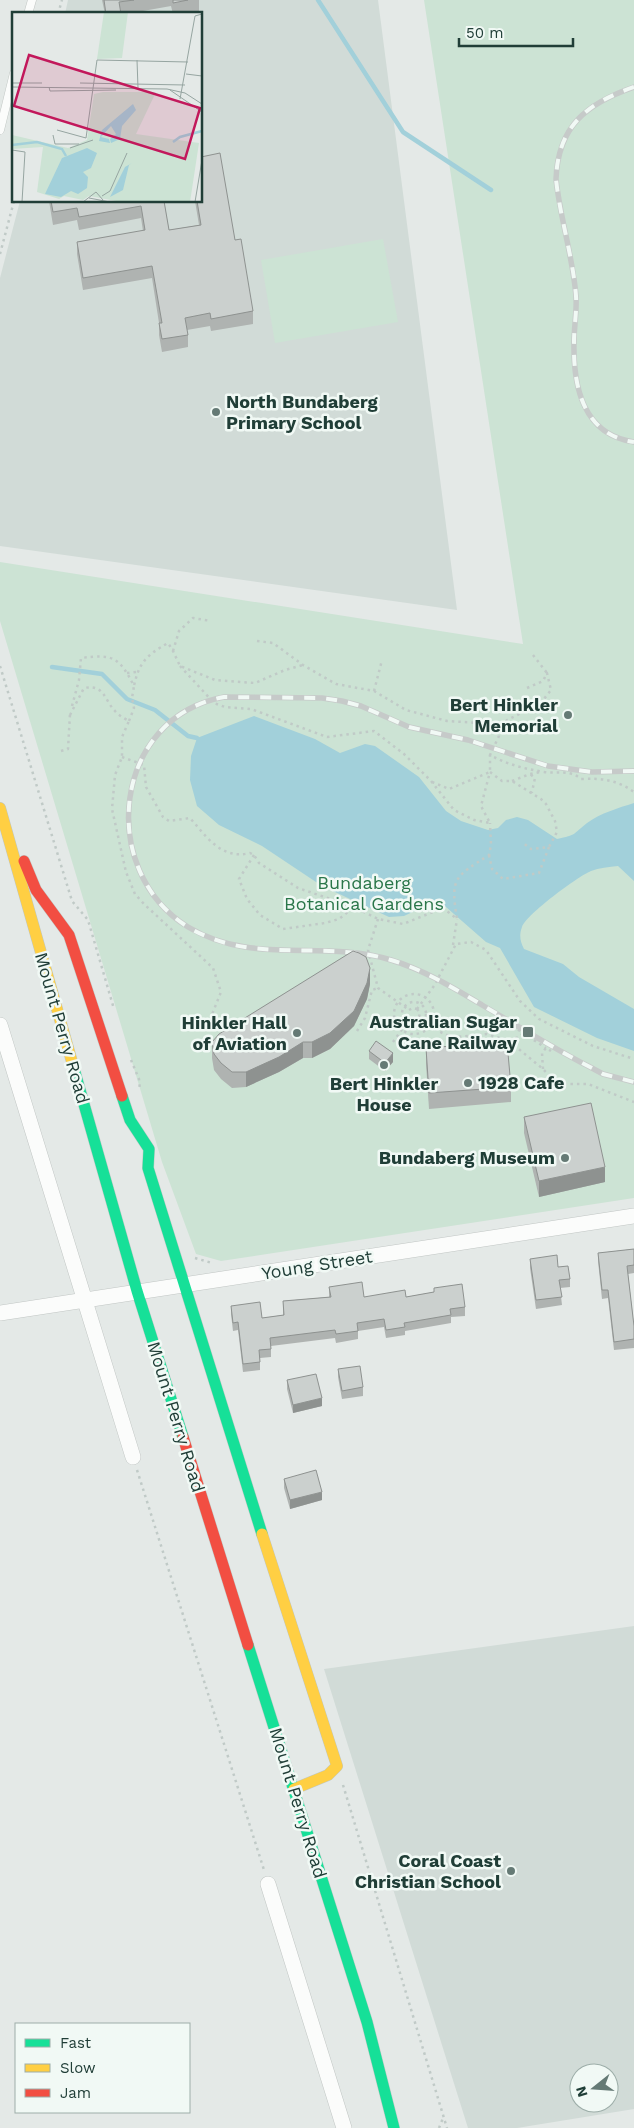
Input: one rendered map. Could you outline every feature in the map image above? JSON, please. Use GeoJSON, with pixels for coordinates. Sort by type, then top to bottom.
{"type":"FeatureCollection","features":[{"type":"Feature","properties":{"kind":"main road","name":"Mount Perry Road"},"geometry":{"type":"LineString","coordinates":[[0,807],[36,890],[68,935],[130,1120],[149,1149],[148,1168],[337,1766]]}},
{"type":"Feature","properties":{"kind":"main road","name":"Mount Perry Road"},"geometry":{"type":"LineString","coordinates":[[0,807],[137,1291],[367,2022]]}},
{"type":"Feature","properties":{"kind":"main road"},"geometry":{"type":"LineString","coordinates":[[294,1789],[328,1775],[337,1766]]}},
{"type":"Feature","properties":{"kind":"main road"},"geometry":{"type":"LineString","coordinates":[[367,2022],[401,2110]]}},
{"type":"Feature","properties":{"kind":"main road"},"geometry":{"type":"LineString","coordinates":[[367,2022],[394,2128]]}},
{"type":"Feature","properties":{"kind":"street"},"geometry":{"type":"LineString","coordinates":[[0,1025],[83,1300],[133,1456]]}},
{"type":"Feature","properties":{"kind":"street","name":"Young Street"},"geometry":{"type":"LineString","coordinates":[[0,1313],[634,1216]]}},
{"type":"Feature","properties":{"kind":"street"},"geometry":{"type":"LineString","coordinates":[[268,1884],[344,2128]]}},
{"type":"Feature","properties":{"kind":"lane"},"geometry":{"type":"LineString","coordinates":[[0,130],[12,81]]}},
{"type":"Feature","properties":{"kind":"path"},"geometry":{"type":"LineString","coordinates":[[0,254],[14,202]]}},
{"type":"Feature","properties":{"kind":"path"},"geometry":{"type":"LineString","coordinates":[[173,650],[180,631],[193,618],[211,621]]}},
{"type":"Feature","properties":{"kind":"path"},"geometry":{"type":"LineString","coordinates":[[257,641],[273,643],[303,665],[336,684],[374,691],[406,710],[447,721],[479,723],[499,729]]}},
{"type":"Feature","properties":{"kind":"path"},"geometry":{"type":"LineString","coordinates":[[211,1018],[221,992],[213,968],[135,894],[126,872],[112,809],[115,775],[122,757],[122,737],[134,708],[132,698],[137,672],[148,655],[168,643],[180,666],[214,703],[225,707],[251,709],[327,737],[374,731],[404,754],[431,781],[454,810],[474,820],[490,823]]}},
{"type":"Feature","properties":{"kind":"path"},"geometry":{"type":"LineString","coordinates":[[512,781],[546,804],[555,821],[557,832],[539,873],[503,880],[492,869],[489,855],[491,845],[490,823],[481,806],[490,772],[490,755],[499,736],[499,729],[507,720],[540,704],[551,690],[547,673],[533,655]]}},
{"type":"Feature","properties":{"kind":"path"},"geometry":{"type":"LineString","coordinates":[[61,751],[68,749],[70,715],[79,680],[81,658],[100,656],[116,659],[128,673],[134,686]]}},
{"type":"Feature","properties":{"kind":"path"},"geometry":{"type":"LineString","coordinates":[[374,691],[382,660]]}},
{"type":"Feature","properties":{"kind":"path"},"geometry":{"type":"LineString","coordinates":[[180,666],[215,680],[255,683],[285,670],[303,665]]}},
{"type":"Feature","properties":{"kind":"path"},"geometry":{"type":"LineString","coordinates":[[128,673],[137,672]]}},
{"type":"Feature","properties":{"kind":"path"},"geometry":{"type":"LineString","coordinates":[[527,688],[542,681],[547,673]]}},
{"type":"Feature","properties":{"kind":"path"},"geometry":{"type":"LineString","coordinates":[[70,715],[84,688],[92,686],[102,691],[115,712],[129,721]]}},
{"type":"Feature","properties":{"kind":"path"},"geometry":{"type":"LineString","coordinates":[[490,755],[502,762],[544,772]]}},
{"type":"Feature","properties":{"kind":"path"},"geometry":{"type":"LineString","coordinates":[[122,757],[144,766],[146,787],[163,817],[169,821],[190,818],[217,849],[240,855],[250,853],[254,855],[259,863],[298,888],[354,907],[378,919],[403,924],[444,908],[457,919]]}},
{"type":"Feature","properties":{"kind":"path"},"geometry":{"type":"LineString","coordinates":[[431,781],[449,789],[490,772]]}},
{"type":"Feature","properties":{"kind":"path"},"geometry":{"type":"LineString","coordinates":[[490,772],[502,781],[512,781],[530,774],[544,772],[574,773],[581,779],[612,780],[634,792]]}},
{"type":"Feature","properties":{"kind":"path"},"geometry":{"type":"LineString","coordinates":[[530,774],[535,778],[532,792],[530,793]]}},
{"type":"Feature","properties":{"kind":"path"},"geometry":{"type":"LineString","coordinates":[[522,842],[531,849],[549,847]]}},
{"type":"Feature","properties":{"kind":"path"},"geometry":{"type":"LineString","coordinates":[[254,855],[239,879],[247,898],[260,915],[283,928],[325,923],[339,919],[354,907]]}},
{"type":"Feature","properties":{"kind":"path"},"geometry":{"type":"LineString","coordinates":[[419,1017],[418,1009],[434,986],[456,940],[457,919],[453,894],[455,884],[462,872],[489,855]]}},
{"type":"Feature","properties":{"kind":"path"},"geometry":{"type":"LineString","coordinates":[[378,919],[368,950],[378,988],[409,1010]]}},
{"type":"Feature","properties":{"kind":"path"},"geometry":{"type":"LineString","coordinates":[[450,954],[456,944],[471,942],[486,950],[520,1001],[539,1019],[593,1046],[634,1059]]}},
{"type":"Feature","properties":{"kind":"path"},"geometry":{"type":"LineString","coordinates":[[357,1031],[365,1018],[372,990],[378,988]]}},
{"type":"Feature","properties":{"kind":"path"},"geometry":{"type":"LineString","coordinates":[[409,994],[425,998],[430,1002],[434,1014],[430,1025],[421,1033],[408,1033],[402,1030],[395,1020],[395,1006],[409,994]]}},
{"type":"Feature","properties":{"kind":"path"},"geometry":{"type":"LineString","coordinates":[[411,1002],[421,1004],[426,1012],[424,1021],[415,1026],[407,1024],[402,1018],[404,1006],[411,1002]]}},
{"type":"Feature","properties":{"kind":"path"},"geometry":{"type":"LineString","coordinates":[[409,1010],[413,1008],[418,1009]]}},
{"type":"Feature","properties":{"kind":"path"},"geometry":{"type":"LineString","coordinates":[[394,1042],[410,1018],[409,1010]]}},
{"type":"Feature","properties":{"kind":"path"},"geometry":{"type":"LineString","coordinates":[[419,1017],[438,1031],[457,1037],[487,1034],[509,1041],[543,1069],[557,1084],[588,1084],[634,1102]]}},
{"type":"Feature","properties":{"kind":"path"},"geometry":{"type":"LineString","coordinates":[[410,1018],[414,1020],[419,1017]]}},
{"type":"Feature","properties":{"kind":"path"},"geometry":{"type":"LineString","coordinates":[[511,1025],[551,1051]]}},
{"type":"Feature","properties":{"kind":"path"},"geometry":{"type":"LineString","coordinates":[[509,1041],[521,1036],[523,1033]]}},
{"type":"Feature","properties":{"kind":"path"},"geometry":{"type":"LineString","coordinates":[[543,1069],[542,1053],[546,1048]]}},
{"type":"Feature","properties":{"kind":"path"},"geometry":{"type":"LineString","coordinates":[[133,1456],[268,1884]]}},
{"type":"Feature","properties":{"kind":"path"},"geometry":{"type":"LineString","coordinates":[[337,1766],[447,2128]]}},
{"type":"Feature","properties":{"kind":"path"},"geometry":{"type":"LineString","coordinates":[[439,2128],[444,2116]]}},
{"type":"Feature","properties":{"kind":"shaded area","name":"North Bundaberg Primary School"},"geometry":{"type":"Polygon","coordinates":[[[68,0],[378,0],[457,610],[0,546],[0,278],[20,202],[202,202],[202,12],[65,12],[68,0]]]}},
{"type":"Feature","properties":{"kind":"shaded area","name":"Coral Coast Christian School"},"geometry":{"type":"Polygon","coordinates":[[[634,1626],[634,2109],[619,2111],[619,2063],[569,2063],[569,2113],[609,2113],[517,2128],[468,2128],[324,1669],[634,1626]]]}},
{"type":"Feature","properties":{"kind":"green space","name":"Bundaberg Botanical Gardens"},"geometry":{"type":"Polygon","coordinates":[[[424,0],[634,0],[634,1198],[221,1261],[196,1254],[162,1162],[0,621],[0,562],[523,644],[424,0]]]}},
{"type":"Feature","properties":{"kind":"green space"},"geometry":{"type":"Polygon","coordinates":[[[383,239],[398,322],[275,343],[261,260],[383,239]]]}},
{"type":"Feature","properties":{"kind":"water"},"geometry":{"type":"Polygon","coordinates":[[[254,716],[315,739],[340,753],[365,744],[375,746],[419,777],[446,811],[461,821],[488,830],[498,828],[506,820],[517,817],[528,820],[557,839],[572,835],[592,819],[634,803],[634,881],[618,866],[591,871],[542,905],[526,921],[520,935],[524,949],[563,964],[579,977],[634,1009],[634,1051],[597,1038],[534,1007],[500,948],[486,942],[446,907],[425,906],[404,916],[389,917],[322,886],[262,846],[219,825],[197,806],[190,780],[191,756],[197,738],[254,716]]]}},
{"type":"Feature","properties":{"kind":"building"},"geometry":{"type":"Polygon","coordinates":[[[104,0],[134,0],[119,2],[121,12],[106,12],[104,0]]]}},
{"type":"Feature","properties":{"kind":"building"},"geometry":{"type":"Polygon","coordinates":[[[173,0],[188,0],[173,3],[173,0]]]}},
{"type":"Feature","properties":{"kind":"building"},"geometry":{"type":"Polygon","coordinates":[[[220,153],[235,240],[241,239],[253,311],[211,319],[210,313],[185,318],[188,335],[162,339],[159,323],[162,323],[152,266],[83,278],[77,242],[145,230],[141,206],[79,217],[77,208],[53,212],[51,202],[164,202],[169,230],[201,225],[197,202],[202,202],[202,157],[220,153]]]}},
{"type":"Feature","properties":{"kind":"building","name":"Hinkler Hall of Aviation"},"geometry":{"type":"Polygon","coordinates":[[[353,951],[366,957],[370,968],[367,983],[354,1011],[330,1033],[312,1042],[303,1042],[279,1057],[246,1072],[232,1072],[221,1063],[214,1054],[212,1042],[219,1034],[353,951]]]}},
{"type":"Feature","properties":{"kind":"building"},"geometry":{"type":"Polygon","coordinates":[[[376,1041],[393,1053],[385,1063],[369,1051],[376,1041]]]}},
{"type":"Feature","properties":{"kind":"building","name":"1928 Cafe"},"geometry":{"type":"Polygon","coordinates":[[[507,1042],[511,1087],[429,1093],[426,1048],[507,1042]]]}},
{"type":"Feature","properties":{"kind":"building","name":"Bundaberg Museum"},"geometry":{"type":"Polygon","coordinates":[[[591,1103],[605,1167],[539,1181],[524,1117],[591,1103]]]}},
{"type":"Feature","properties":{"kind":"building"},"geometry":{"type":"Polygon","coordinates":[[[634,1249],[634,1265],[627,1266],[634,1339],[614,1342],[608,1290],[602,1290],[598,1253],[634,1249]]]}},
{"type":"Feature","properties":{"kind":"building"},"geometry":{"type":"Polygon","coordinates":[[[557,1255],[558,1267],[568,1266],[570,1279],[559,1280],[562,1297],[536,1300],[530,1259],[557,1255]]]}},
{"type":"Feature","properties":{"kind":"building"},"geometry":{"type":"Polygon","coordinates":[[[362,1282],[364,1297],[405,1290],[406,1297],[434,1292],[434,1288],[462,1284],[465,1307],[450,1309],[451,1315],[404,1323],[405,1327],[386,1330],[384,1319],[357,1323],[358,1331],[336,1334],[335,1330],[270,1338],[271,1349],[259,1350],[260,1362],[243,1364],[238,1322],[233,1323],[231,1306],[260,1302],[262,1318],[284,1315],[283,1301],[331,1297],[329,1287],[362,1282]]]}},
{"type":"Feature","properties":{"kind":"building"},"geometry":{"type":"Polygon","coordinates":[[[360,1366],[363,1387],[342,1391],[338,1369],[360,1366]]]}},
{"type":"Feature","properties":{"kind":"building"},"geometry":{"type":"Polygon","coordinates":[[[316,1374],[322,1398],[293,1405],[287,1380],[316,1374]]]}},
{"type":"Feature","properties":{"kind":"building"},"geometry":{"type":"Polygon","coordinates":[[[316,1470],[322,1492],[290,1500],[284,1479],[316,1470]]]}},
{"type":"Feature","properties":{"kind":"waterway"},"geometry":{"type":"LineString","coordinates":[[318,0],[403,132],[491,190]]}},
{"type":"Feature","properties":{"kind":"waterway"},"geometry":{"type":"LineString","coordinates":[[52,667],[102,674],[127,699],[155,710],[188,736],[197,738]]}},
{"type":"Feature","properties":{"kind":"railway"},"geometry":{"type":"LineString","coordinates":[[634,87],[602,101],[578,119],[562,145],[556,179],[574,281],[576,302],[574,359],[579,391],[584,406],[592,419],[603,430],[634,442]]}},
{"type":"Feature","properties":{"kind":"railway"},"geometry":{"type":"LineString","coordinates":[[634,771],[592,772],[548,766],[468,740],[409,727],[361,706],[342,701],[322,698],[224,697],[187,710],[159,733],[140,764],[130,798],[130,834],[139,870],[159,902],[188,927],[213,939],[237,946],[262,949],[339,951],[365,954],[403,964],[449,985],[549,1045],[603,1074],[634,1082]]}},
{"type":"Feature","properties":{"kind":"traffic: fast"},"geometry":{"type":"LineString","coordinates":[[74,1069],[137,1291],[183,1437]]}},
{"type":"Feature","properties":{"kind":"traffic: fast"},"geometry":{"type":"LineString","coordinates":[[122,1096],[130,1120],[149,1149],[148,1168],[262,1534]]}},
{"type":"Feature","properties":{"kind":"traffic: fast"},"geometry":{"type":"LineString","coordinates":[[248,1645],[367,2022],[394,2128]]}},
{"type":"Feature","properties":{"kind":"traffic: slow"},"geometry":{"type":"LineString","coordinates":[[0,808],[74,1069]]}},
{"type":"Feature","properties":{"kind":"traffic: slow"},"geometry":{"type":"LineString","coordinates":[[262,1534],[337,1766],[328,1775],[294,1789]]}},
{"type":"Feature","properties":{"kind":"traffic: jam"},"geometry":{"type":"LineString","coordinates":[[24,861],[36,890],[69,935],[122,1096]]}},
{"type":"Feature","properties":{"kind":"traffic: jam"},"geometry":{"type":"LineString","coordinates":[[183,1437],[248,1645]]}},
{"type":"Feature","properties":{"kind":"place","name":"North Bundaberg Primary School"},"geometry":{"type":"Point","coordinates":[216,412]}},
{"type":"Feature","properties":{"kind":"place","name":"Bert Hinkler Memorial"},"geometry":{"type":"Point","coordinates":[568,715]}},
{"type":"Feature","properties":{"kind":"place","name":"Australian Sugar Cane Railway"},"geometry":{"type":"Point","coordinates":[528,1032]}},
{"type":"Feature","properties":{"kind":"place","name":"Hinkler Hall of Aviation"},"geometry":{"type":"Point","coordinates":[297,1033]}},
{"type":"Feature","properties":{"kind":"place","name":"Bert Hinkler House"},"geometry":{"type":"Point","coordinates":[384,1065]}},
{"type":"Feature","properties":{"kind":"place","name":"1928 Cafe"},"geometry":{"type":"Point","coordinates":[468,1083]}},
{"type":"Feature","properties":{"kind":"place","name":"Bundaberg Museum"},"geometry":{"type":"Point","coordinates":[565,1158]}},
{"type":"Feature","properties":{"kind":"place","name":"Coral Coast Christian School"},"geometry":{"type":"Point","coordinates":[511,1871]}}]}
